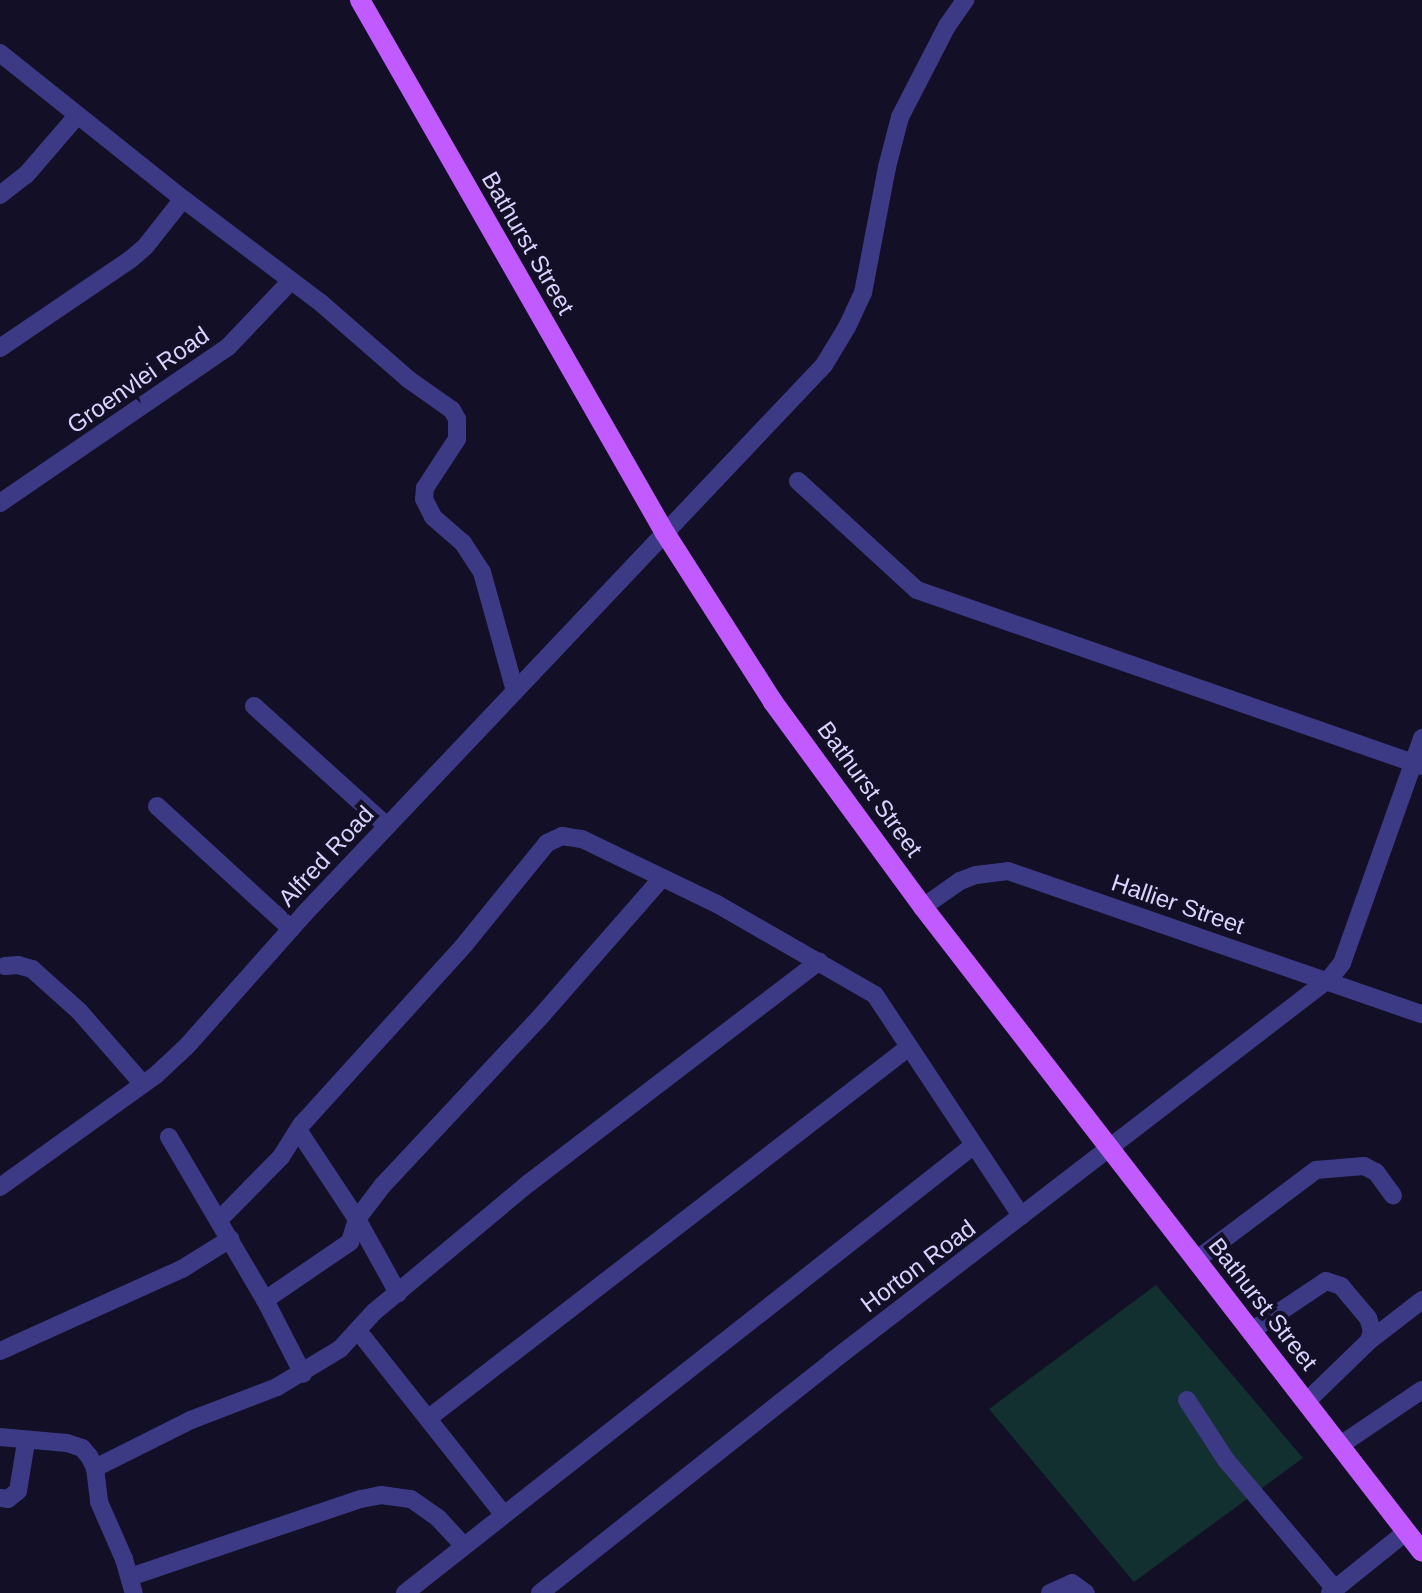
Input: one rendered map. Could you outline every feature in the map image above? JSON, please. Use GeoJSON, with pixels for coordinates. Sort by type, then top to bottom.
{"type":"FeatureCollection","features":[{"type":"Feature","properties":{"kind":"main road","name":"Bathurst Street"},"geometry":{"type":"LineString","coordinates":[[360,0],[665,533],[773,702],[923,907],[1416,1542]]}},
{"type":"Feature","properties":{"kind":"street","name":"Alfred Road"},"geometry":{"type":"LineString","coordinates":[[0,1187],[143,1084],[213,1019],[387,826],[809,383],[847,327],[867,279],[895,131],[915,84],[965,0]]}},
{"type":"Feature","properties":{"kind":"street"},"geometry":{"type":"LineString","coordinates":[[0,53],[452,410],[457,419],[457,439],[425,488],[424,499],[433,517],[463,543],[482,572],[515,691]]}},
{"type":"Feature","properties":{"kind":"street"},"geometry":{"type":"LineString","coordinates":[[0,195],[26,175],[77,116]]}},
{"type":"Feature","properties":{"kind":"street"},"geometry":{"type":"LineString","coordinates":[[0,348],[138,253],[183,199]]}},
{"type":"Feature","properties":{"kind":"street","name":"Groenvlei Road"},"geometry":{"type":"LineString","coordinates":[[0,503],[228,347],[290,282]]}},
{"type":"Feature","properties":{"kind":"street"},"geometry":{"type":"LineString","coordinates":[[798,481],[917,590],[1418,764]]}},
{"type":"Feature","properties":{"kind":"street"},"geometry":{"type":"LineString","coordinates":[[254,706],[387,826]]}},
{"type":"Feature","properties":{"kind":"street"},"geometry":{"type":"LineString","coordinates":[[1327,981],[1342,963],[1418,764],[1422,738]]}},
{"type":"Feature","properties":{"kind":"street"},"geometry":{"type":"LineString","coordinates":[[157,806],[291,929]]}},
{"type":"Feature","properties":{"kind":"street"},"geometry":{"type":"LineString","coordinates":[[219,1220],[281,1157],[298,1130],[465,944],[554,839],[570,836],[717,904],[875,995],[1021,1216]]}},
{"type":"Feature","properties":{"kind":"street","name":"Hallier Street"},"geometry":{"type":"LineString","coordinates":[[923,907],[960,881],[976,875],[1008,871],[1422,1014]]}},
{"type":"Feature","properties":{"kind":"street"},"geometry":{"type":"LineString","coordinates":[[265,1300],[350,1242],[357,1219],[383,1185],[542,1015],[660,880]]}},
{"type":"Feature","properties":{"kind":"street"},"geometry":{"type":"LineString","coordinates":[[95,1468],[191,1420],[303,1374],[340,1349],[359,1332],[366,1320],[529,1183],[819,961]]}},
{"type":"Feature","properties":{"kind":"street"},"geometry":{"type":"LineString","coordinates":[[5,966],[18,965],[32,969],[79,1011],[143,1084]]}},
{"type":"Feature","properties":{"kind":"street","name":"Horton Road"},"geometry":{"type":"LineString","coordinates":[[540,1593],[1109,1146],[1327,981]]}},
{"type":"Feature","properties":{"kind":"street"},"geometry":{"type":"LineString","coordinates":[[430,1417],[909,1047]]}},
{"type":"Feature","properties":{"kind":"street"},"geometry":{"type":"LineString","coordinates":[[298,1130],[357,1219],[398,1293]]}},
{"type":"Feature","properties":{"kind":"street"},"geometry":{"type":"LineString","coordinates":[[169,1137],[265,1300],[303,1374]]}},
{"type":"Feature","properties":{"kind":"street"},"geometry":{"type":"LineString","coordinates":[[405,1593],[974,1145]]}},
{"type":"Feature","properties":{"kind":"street"},"geometry":{"type":"LineString","coordinates":[[1196,1260],[1316,1170],[1364,1166],[1376,1172],[1393,1195]]}},
{"type":"Feature","properties":{"kind":"street"},"geometry":{"type":"LineString","coordinates":[[0,1351],[182,1269],[230,1239]]}},
{"type":"Feature","properties":{"kind":"street"},"geometry":{"type":"LineString","coordinates":[[1251,1331],[1321,1282],[1332,1281],[1368,1318],[1372,1330],[1369,1341]]}},
{"type":"Feature","properties":{"kind":"street"},"geometry":{"type":"LineString","coordinates":[[1306,1402],[1369,1341],[1422,1300]]}},
{"type":"Feature","properties":{"kind":"street"},"geometry":{"type":"LineString","coordinates":[[359,1332],[430,1417],[504,1515]]}},
{"type":"Feature","properties":{"kind":"street"},"geometry":{"type":"LineString","coordinates":[[1339,1446],[1422,1390]]}},
{"type":"Feature","properties":{"kind":"street"},"geometry":{"type":"LineString","coordinates":[[1187,1400],[1233,1469],[1332,1591],[1416,1542]]}},
{"type":"Feature","properties":{"kind":"street"},"geometry":{"type":"LineString","coordinates":[[0,1437],[26,1442],[56,1442],[82,1448],[95,1468],[99,1502],[132,1585],[361,1499],[381,1495],[411,1499],[438,1518],[464,1546]]}},
{"type":"Feature","properties":{"kind":"street"},"geometry":{"type":"LineString","coordinates":[[0,1498],[8,1499],[18,1491],[26,1442]]}},
{"type":"Feature","properties":{"kind":"street"},"geometry":{"type":"LineString","coordinates":[[1050,1593],[1072,1583],[1086,1593]]}},
{"type":"Feature","properties":{"kind":"green space"},"geometry":{"type":"Polygon","coordinates":[[[1156,1285],[1303,1458],[1134,1582],[989,1409],[1156,1285]]]}}]}
